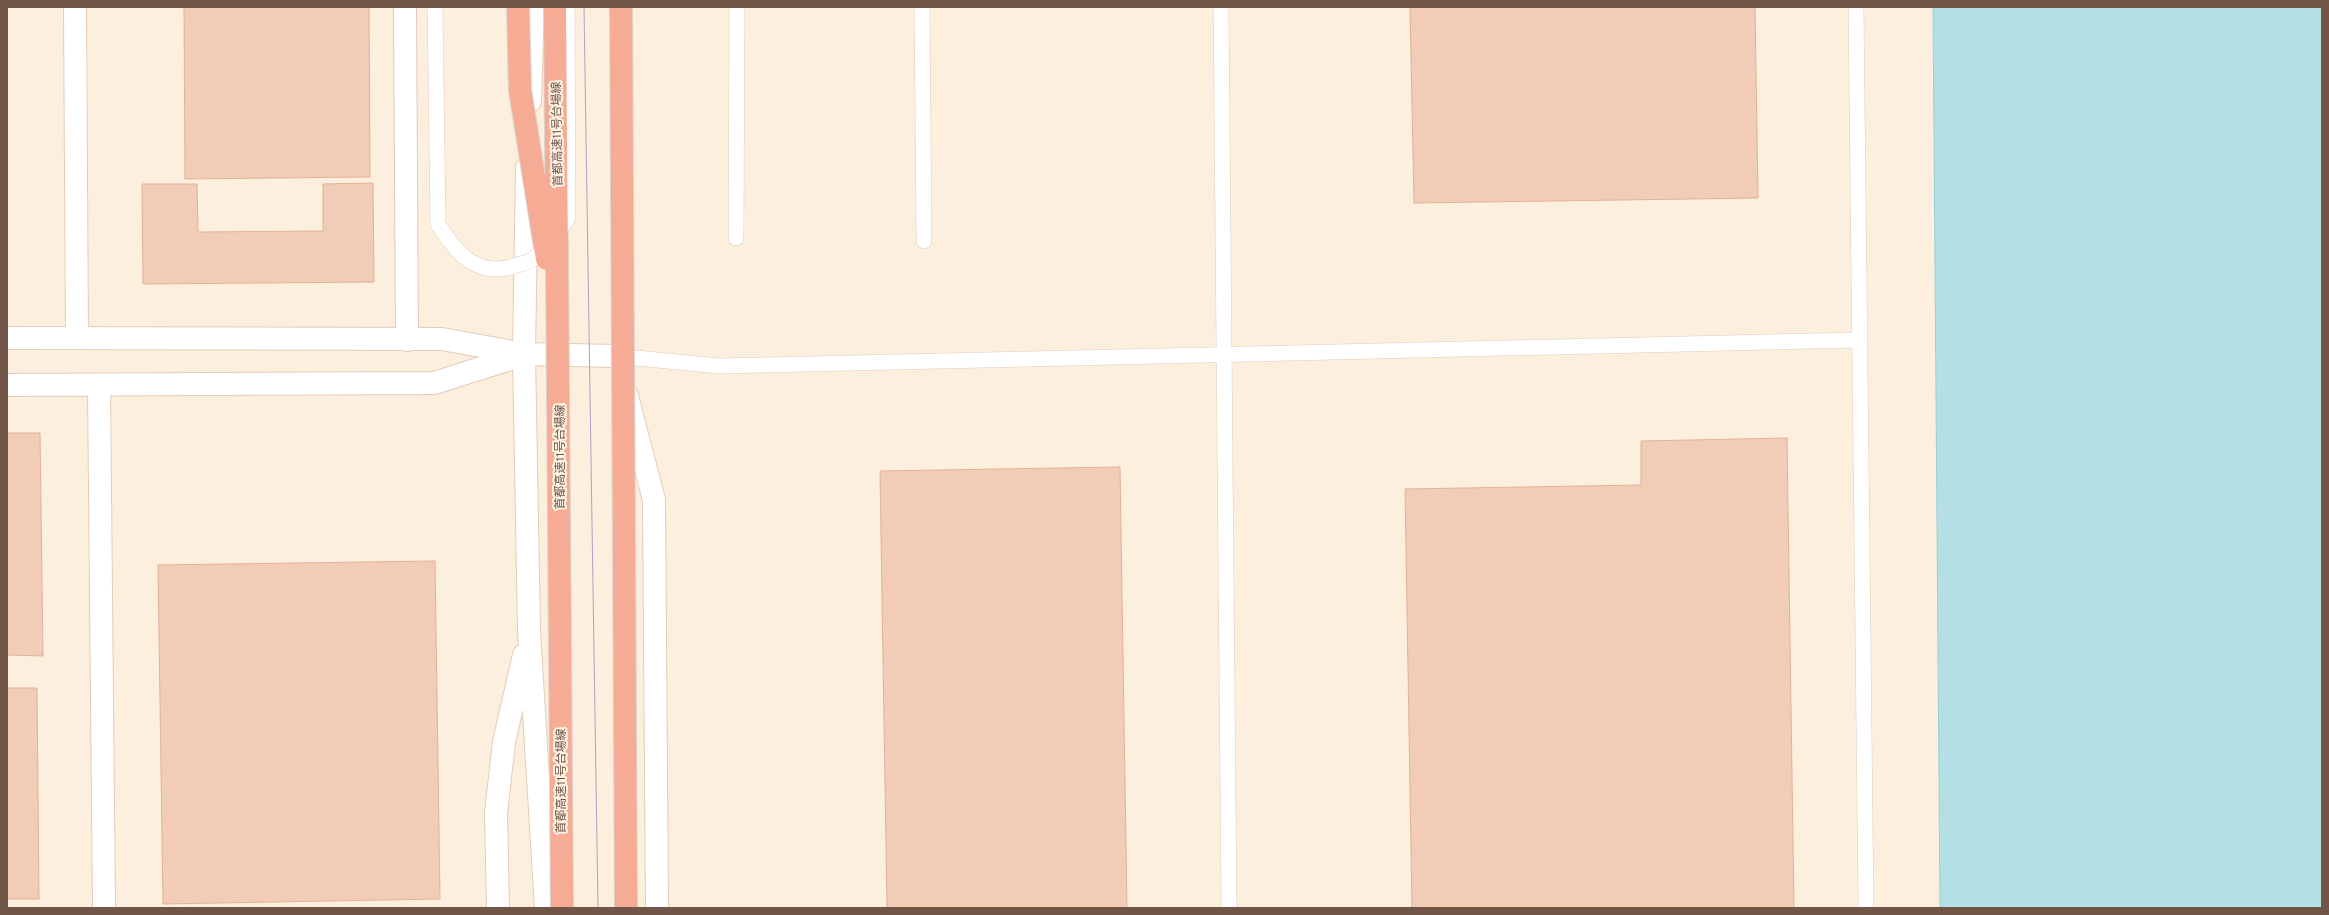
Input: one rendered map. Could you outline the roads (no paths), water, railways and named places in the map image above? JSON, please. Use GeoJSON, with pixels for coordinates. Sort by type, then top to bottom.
{"type":"FeatureCollection","features":[{"type":"Feature","properties":{"kind":"highway"},"geometry":{"type":"LineString","coordinates":[[518,7],[520,90],[559,331]]}},
{"type":"Feature","properties":{"kind":"highway","name":"首都高速11号台場線"},"geometry":{"type":"LineString","coordinates":[[555,7],[559,331],[562,908]]}},
{"type":"Feature","properties":{"kind":"highway"},"geometry":{"type":"LineString","coordinates":[[622,7],[626,908]]}},
{"type":"Feature","properties":{"kind":"street"},"geometry":{"type":"LineString","coordinates":[[75,7],[77,338]]}},
{"type":"Feature","properties":{"kind":"street"},"geometry":{"type":"LineString","coordinates":[[405,7],[407,340]]}},
{"type":"Feature","properties":{"kind":"street"},"geometry":{"type":"LineString","coordinates":[[533,7],[524,250],[524,354],[529,631],[546,908]]}},
{"type":"Feature","properties":{"kind":"street"},"geometry":{"type":"LineString","coordinates":[[622,908],[616,248],[626,7]]}},
{"type":"Feature","properties":{"kind":"street"},"geometry":{"type":"LineString","coordinates":[[7,338],[442,339],[524,354],[616,356]]}},
{"type":"Feature","properties":{"kind":"street"},"geometry":{"type":"LineString","coordinates":[[7,385],[434,384],[524,354]]}},
{"type":"Feature","properties":{"kind":"street"},"geometry":{"type":"LineString","coordinates":[[616,356],[654,500],[657,908]]}},
{"type":"Feature","properties":{"kind":"street"},"geometry":{"type":"LineString","coordinates":[[99,385],[104,908]]}},
{"type":"Feature","properties":{"kind":"street"},"geometry":{"type":"LineString","coordinates":[[498,908],[496,813],[504,742],[529,631]]}},
{"type":"Feature","properties":{"kind":"lane"},"geometry":{"type":"LineString","coordinates":[[435,7],[438,224],[451,246],[465,258],[485,268],[504,269],[530,261],[551,242],[568,218],[567,7]]}},
{"type":"Feature","properties":{"kind":"lane"},"geometry":{"type":"LineString","coordinates":[[736,238],[737,7]]}},
{"type":"Feature","properties":{"kind":"lane"},"geometry":{"type":"LineString","coordinates":[[922,7],[924,241]]}},
{"type":"Feature","properties":{"kind":"lane"},"geometry":{"type":"LineString","coordinates":[[1221,7],[1229,908]]}},
{"type":"Feature","properties":{"kind":"lane"},"geometry":{"type":"LineString","coordinates":[[1856,7],[1866,908]]}},
{"type":"Feature","properties":{"kind":"lane"},"geometry":{"type":"LineString","coordinates":[[616,356],[719,366],[1225,353],[1859,340]]}},
{"type":"Feature","properties":{"kind":"water"},"geometry":{"type":"Polygon","coordinates":[[[1933,7],[2322,7],[2322,908],[1940,908],[1933,7]]]}},
{"type":"Feature","properties":{"kind":"tram line"},"geometry":{"type":"LineString","coordinates":[[553,7],[570,908]]}},
{"type":"Feature","properties":{"kind":"tram line"},"geometry":{"type":"LineString","coordinates":[[584,7],[598,908]]}}]}
